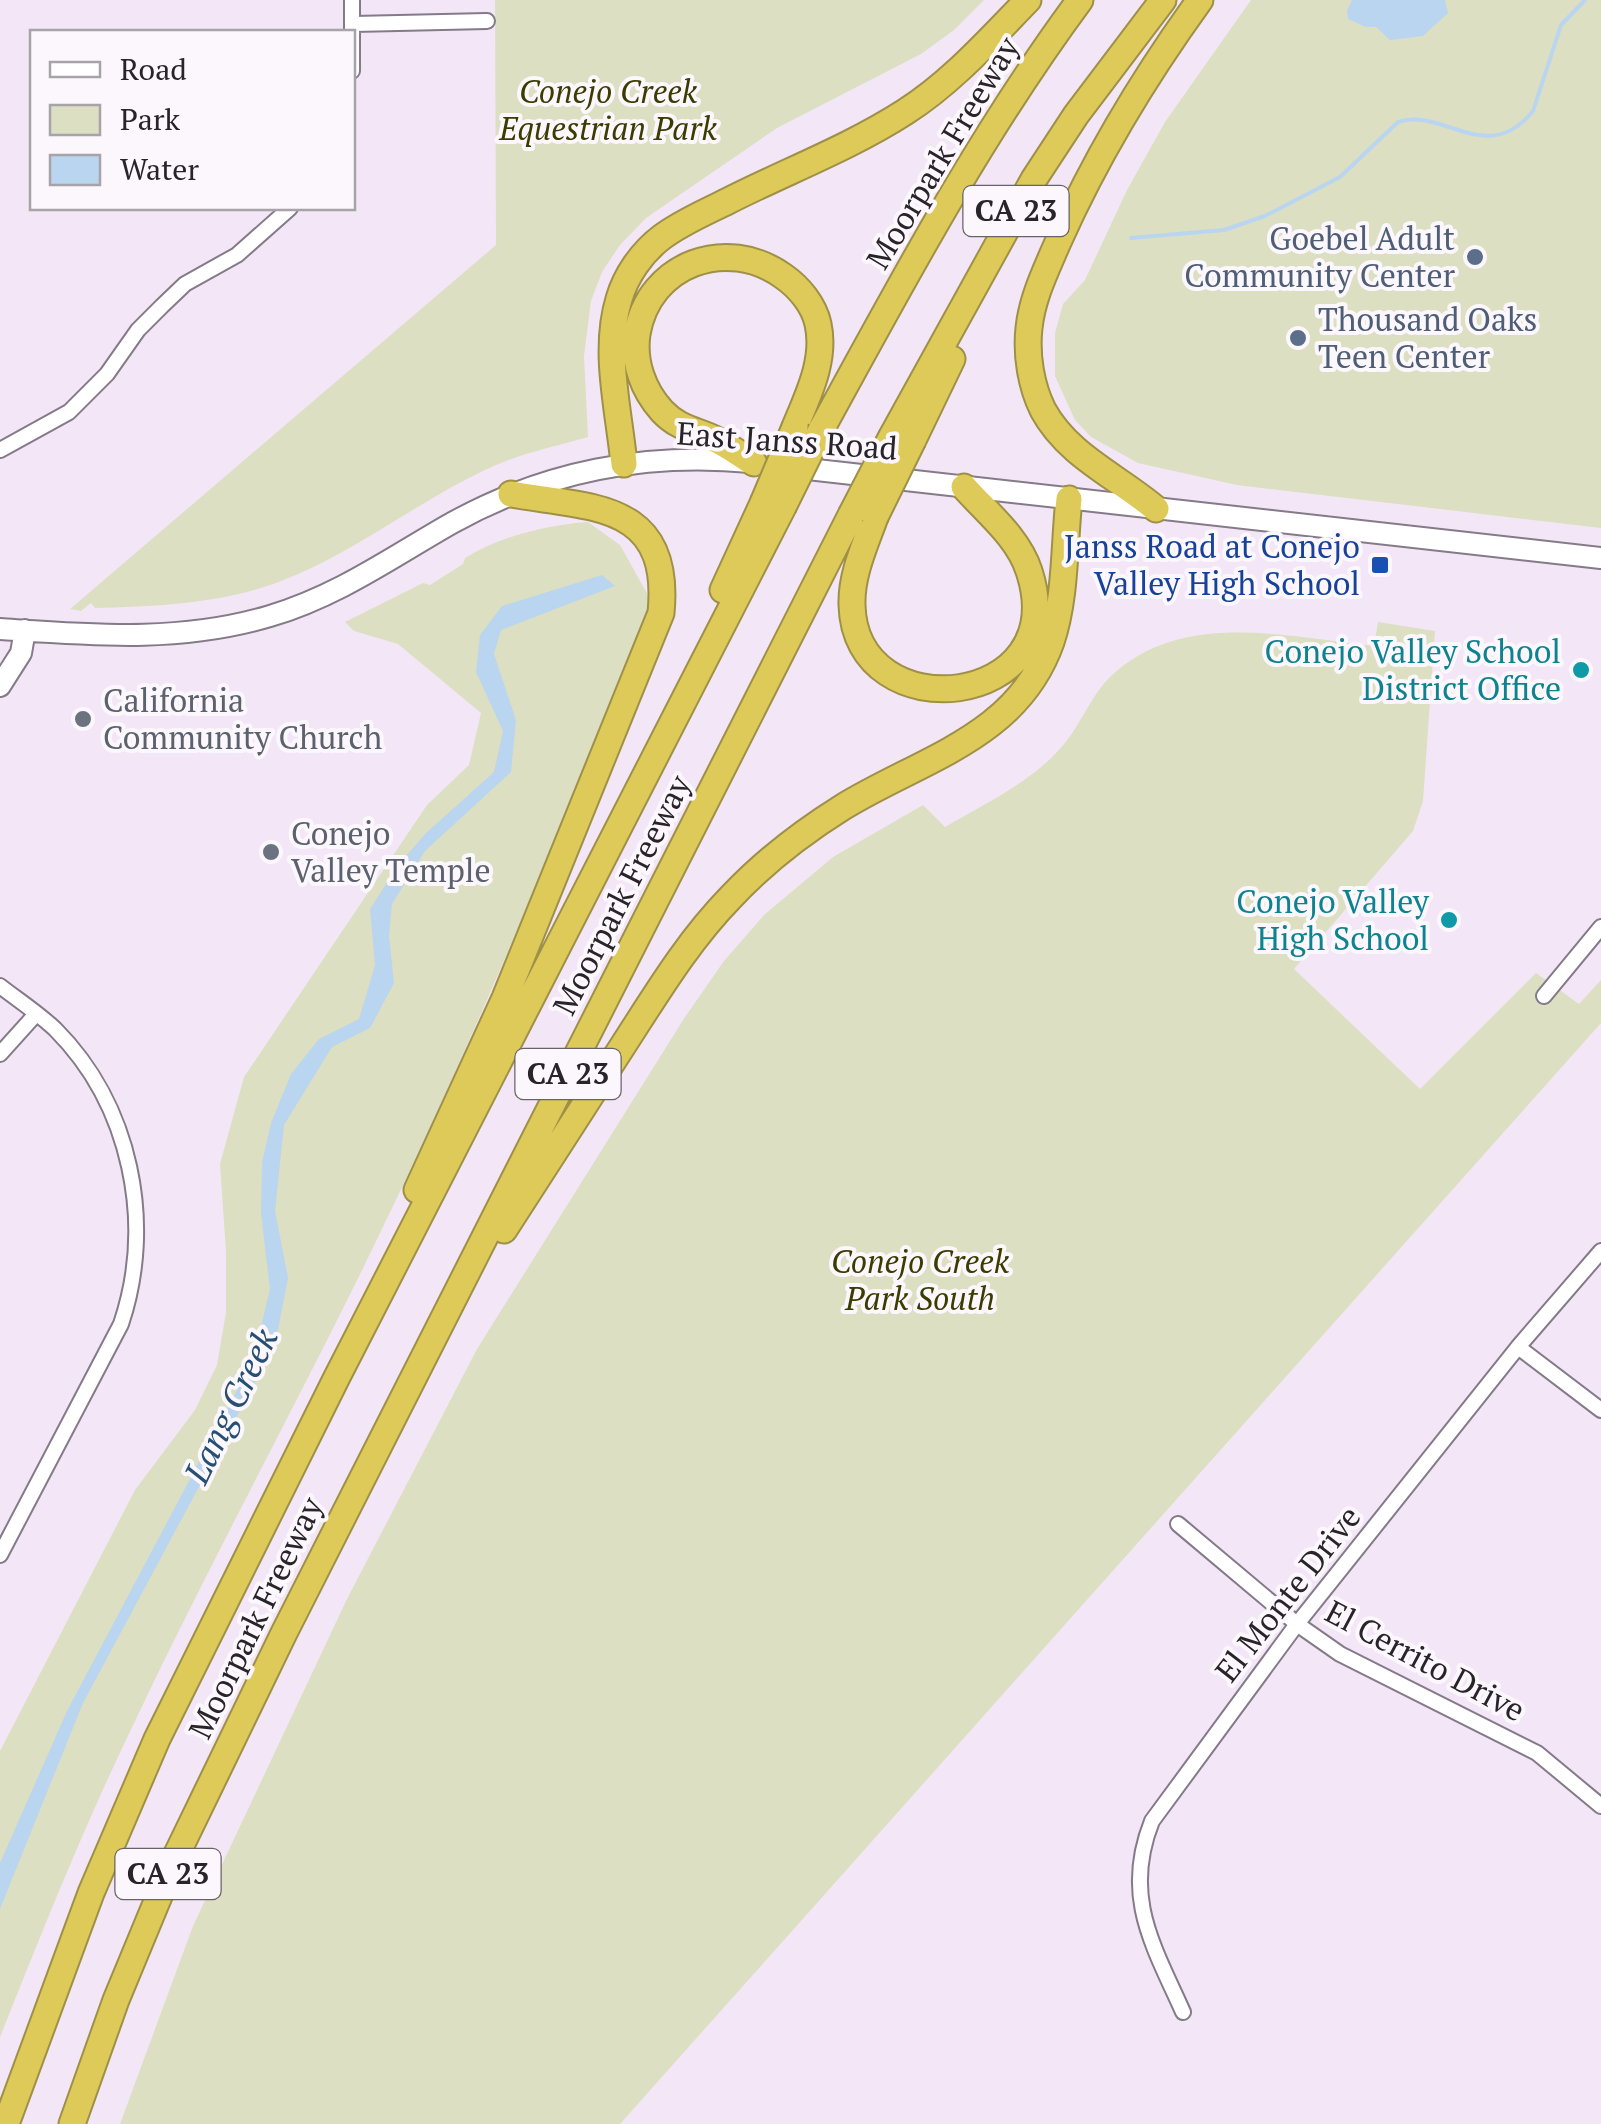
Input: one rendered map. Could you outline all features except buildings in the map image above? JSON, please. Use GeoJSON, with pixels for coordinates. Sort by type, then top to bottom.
{"type":"FeatureCollection","features":[{"type":"Feature","properties":{"kind":"highway"},"geometry":{"type":"LineString","coordinates":[[624,464],[612,348],[614,320],[620,296],[644,254],[679,226],[843,147],[910,109],[976,54],[1028,0]]}},
{"type":"Feature","properties":{"kind":"highway","name":"Moorpark Freeway"},"geometry":{"type":"LineString","coordinates":[[6,2124],[85,1909],[157,1739],[337,1377],[574,918],[808,428],[1012,94],[1080,0]]}},
{"type":"Feature","properties":{"kind":"highway","name":"Moorpark Freeway"},"geometry":{"type":"LineString","coordinates":[[72,2124],[116,2000],[174,1860],[284,1633],[1034,178],[1164,0]]}},
{"type":"Feature","properties":{"kind":"highway"},"geometry":{"type":"LineString","coordinates":[[1156,508],[1079,454],[1052,424],[1035,388],[1028,349],[1029,326],[1042,278],[1079,196],[1146,81],[1200,0]]}},
{"type":"Feature","properties":{"kind":"highway"},"geometry":{"type":"LineString","coordinates":[[754,463],[709,436],[680,427],[652,400],[642,381],[636,344],[639,323],[649,298],[665,279],[686,264],[713,256],[756,260],[776,270],[802,292],[818,322],[820,342],[808,428]]}},
{"type":"Feature","properties":{"kind":"highway"},"geometry":{"type":"LineString","coordinates":[[863,516],[852,593],[854,623],[862,641],[877,663],[899,679],[933,690],[969,688],[1008,668],[1021,652],[1037,618],[1030,572],[1021,551],[964,487]]}},
{"type":"Feature","properties":{"kind":"highway"},"geometry":{"type":"LineString","coordinates":[[337,1377],[442,1130],[504,998],[660,612],[661,573],[654,554],[646,540],[621,516],[594,505],[512,494]]}},
{"type":"Feature","properties":{"kind":"highway"},"geometry":{"type":"LineString","coordinates":[[284,1633],[504,1230],[673,966],[702,928],[753,874],[814,826],[978,734],[1004,716],[1021,697],[1051,640],[1058,613],[1069,499]]}},
{"type":"Feature","properties":{"kind":"main road","name":"East Janss Road"},"geometry":{"type":"LineString","coordinates":[[0,629],[157,636],[198,632],[272,616],[339,590],[449,525],[512,494],[562,476],[624,464],[692,460],[754,463],[1601,558]]}},
{"type":"Feature","properties":{"kind":"main road"},"geometry":{"type":"LineString","coordinates":[[0,686],[21,653],[25,630]]}},
{"type":"Feature","properties":{"kind":"street"},"geometry":{"type":"LineString","coordinates":[[352,0],[354,30]]}},
{"type":"Feature","properties":{"kind":"street"},"geometry":{"type":"LineString","coordinates":[[354,24],[487,20]]}},
{"type":"Feature","properties":{"kind":"street"},"geometry":{"type":"LineString","coordinates":[[0,450],[69,412],[107,374],[138,330],[162,306],[186,284],[237,254],[288,210]]}},
{"type":"Feature","properties":{"kind":"street"},"geometry":{"type":"LineString","coordinates":[[1544,996],[1601,926]]}},
{"type":"Feature","properties":{"kind":"street"},"geometry":{"type":"LineString","coordinates":[[0,986],[54,1029],[92,1075],[112,1113],[130,1170],[137,1230],[132,1285],[121,1324],[0,1555]]}},
{"type":"Feature","properties":{"kind":"street"},"geometry":{"type":"LineString","coordinates":[[0,1054],[36,1014]]}},
{"type":"Feature","properties":{"kind":"street","name":"El Monte Drive"},"geometry":{"type":"LineString","coordinates":[[1183,2012],[1150,1937],[1141,1905],[1138,1875],[1142,1846],[1152,1821],[1296,1624],[1518,1347],[1601,1250]]}},
{"type":"Feature","properties":{"kind":"street"},"geometry":{"type":"LineString","coordinates":[[1518,1347],[1601,1410]]}},
{"type":"Feature","properties":{"kind":"street","name":"El Cerrito Drive"},"geometry":{"type":"LineString","coordinates":[[1178,1524],[1296,1624],[1340,1654],[1537,1753],[1601,1806]]}},
{"type":"Feature","properties":{"kind":"green space","name":"Conejo Creek Equestrian Park"},"geometry":{"type":"Polygon","coordinates":[[[495,0],[984,0],[954,30],[921,54],[777,128],[646,218],[620,245],[602,272],[591,301],[584,356],[588,437],[485,470],[357,544],[276,583],[187,603],[95,608],[91,603],[81,611],[70,609],[496,245],[495,0]]]}},
{"type":"Feature","properties":{"kind":"green space"},"geometry":{"type":"Polygon","coordinates":[[[1251,0],[1601,0],[1601,528],[1237,485],[1138,463],[1091,437],[1075,420],[1055,376],[1055,333],[1063,304],[1085,280],[1127,190],[1165,122],[1251,0]]]}},
{"type":"Feature","properties":{"kind":"green space"},"geometry":{"type":"Polygon","coordinates":[[[588,522],[620,545],[653,604],[442,1101],[365,1264],[127,1738],[0,2037],[0,1751],[135,1490],[195,1410],[217,1365],[226,1312],[220,1164],[244,1077],[427,805],[469,765],[481,713],[398,644],[354,631],[345,622],[423,583],[430,585],[463,564],[465,558],[493,544],[541,529],[588,522]]]}},
{"type":"Feature","properties":{"kind":"green space","name":"Conejo Creek Park South"},"geometry":{"type":"Polygon","coordinates":[[[1378,622],[1435,631],[1423,801],[1413,831],[1294,969],[1420,1089],[1536,973],[1579,1004],[1601,980],[1601,1023],[620,2124],[120,2124],[193,1926],[347,1599],[477,1349],[724,961],[764,915],[833,857],[923,805],[945,827],[1027,778],[1068,739],[1111,676],[1139,655],[1170,642],[1237,632],[1374,646],[1378,622]]]}},
{"type":"Feature","properties":{"kind":"water"},"geometry":{"type":"Polygon","coordinates":[[[1352,0],[1445,0],[1448,13],[1423,36],[1390,40],[1376,27],[1348,19],[1352,0]]]}},
{"type":"Feature","properties":{"kind":"water"},"geometry":{"type":"Polygon","coordinates":[[[602,575],[615,586],[501,630],[494,654],[516,720],[511,772],[425,851],[392,904],[389,936],[394,983],[370,1028],[332,1047],[284,1125],[275,1211],[288,1278],[275,1345],[83,1703],[0,1909],[0,1863],[67,1711],[253,1360],[270,1289],[261,1214],[262,1162],[271,1123],[291,1074],[319,1039],[359,1019],[375,965],[370,909],[399,864],[426,833],[494,772],[503,731],[476,672],[480,635],[502,606],[602,575]]]}},
{"type":"Feature","properties":{"kind":"waterway","name":"Lang Creek"},"geometry":{"type":"LineString","coordinates":[[1131,238],[1224,230],[1265,216],[1340,177],[1398,122],[1432,122],[1482,136],[1499,135],[1516,127],[1533,111],[1561,25],[1585,0]]}},
{"type":"Feature","properties":{"kind":"place","name":"Goebel Adult Community Center"},"geometry":{"type":"Point","coordinates":[1475,257]}},
{"type":"Feature","properties":{"kind":"place","name":"Thousand Oaks Teen Center"},"geometry":{"type":"Point","coordinates":[1298,338]}},
{"type":"Feature","properties":{"kind":"place","name":"Janss Road at Conejo Valley High School"},"geometry":{"type":"Point","coordinates":[1380,565]}},
{"type":"Feature","properties":{"kind":"place","name":"Conejo Valley School District Office"},"geometry":{"type":"Point","coordinates":[1581,670]}},
{"type":"Feature","properties":{"kind":"place","name":"California Community Church"},"geometry":{"type":"Point","coordinates":[83,719]}},
{"type":"Feature","properties":{"kind":"place","name":"Conejo Valley Temple"},"geometry":{"type":"Point","coordinates":[271,852]}},
{"type":"Feature","properties":{"kind":"place","name":"Conejo Valley High School"},"geometry":{"type":"Point","coordinates":[1449,920]}}]}
